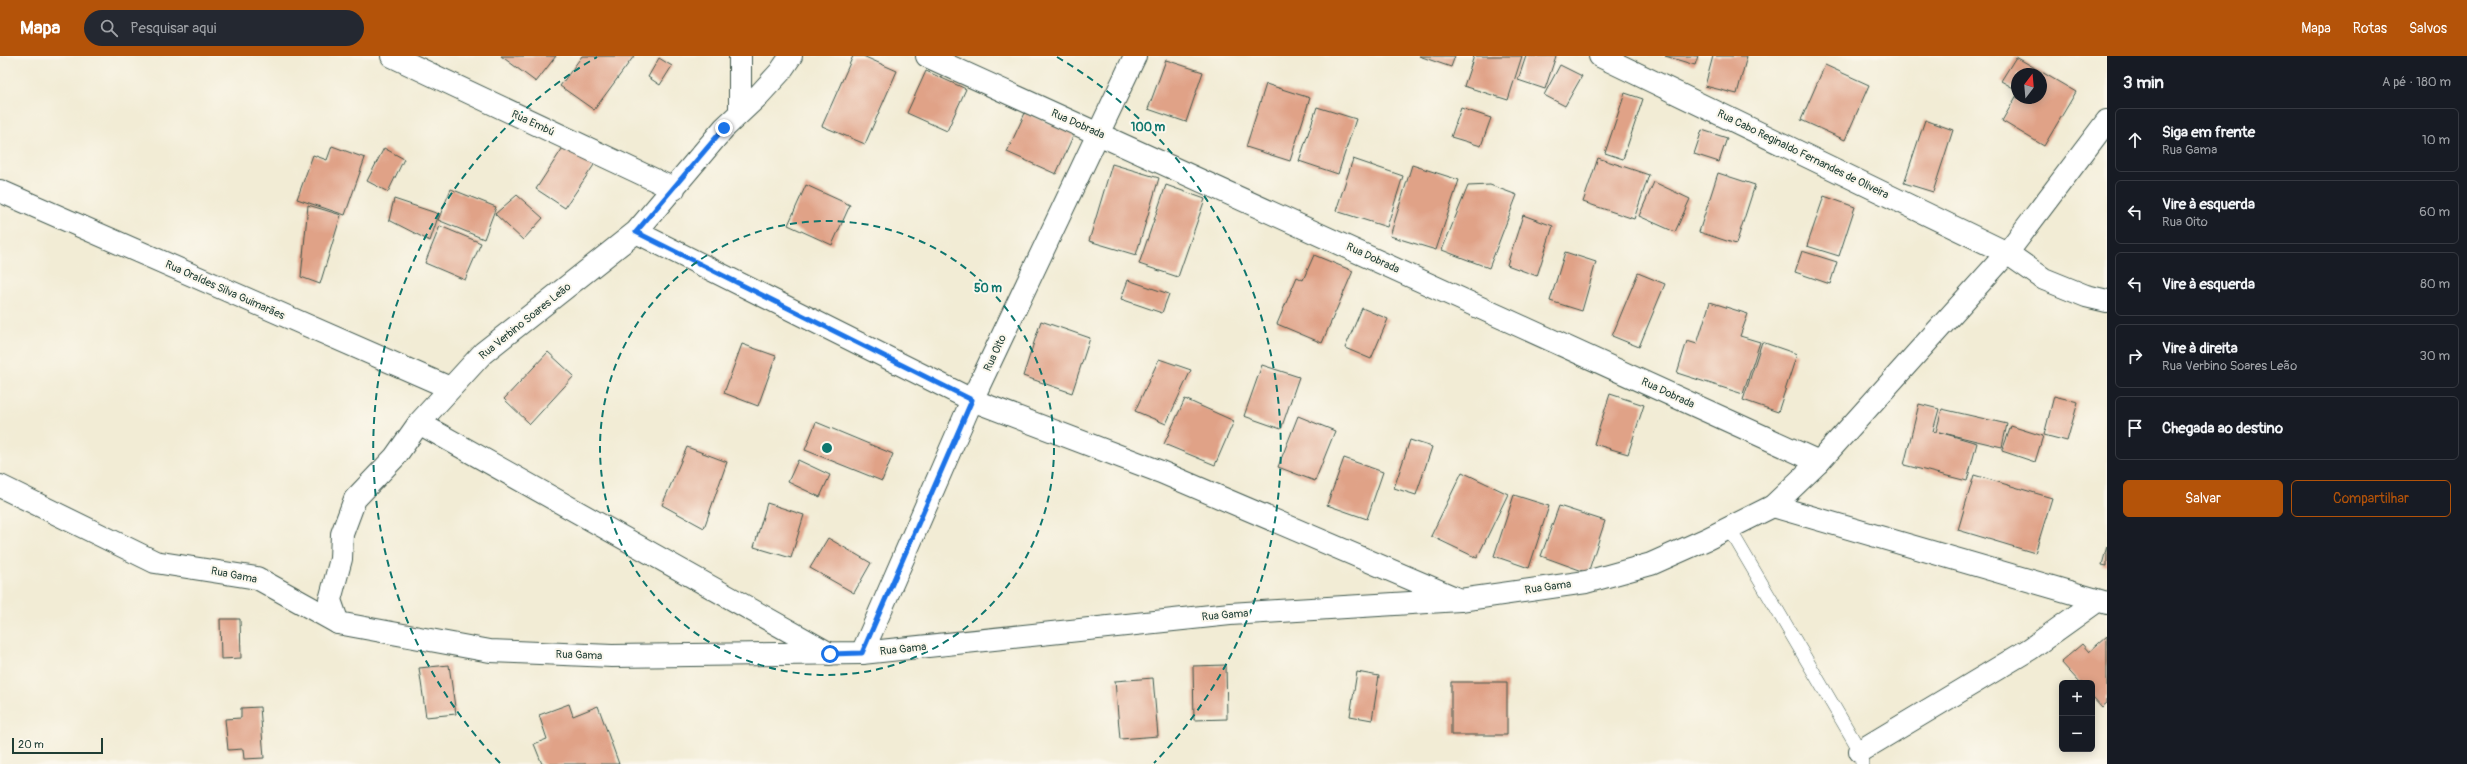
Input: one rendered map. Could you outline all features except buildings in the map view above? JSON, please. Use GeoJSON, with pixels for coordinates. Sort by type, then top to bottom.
{"type":"FeatureCollection","features":[{"type":"Feature","properties":{"kind":"street","name":"Rua Embú"},"geometry":{"type":"LineString","coordinates":[[392,56],[674,189]]}},
{"type":"Feature","properties":{"kind":"street"},"geometry":{"type":"LineString","coordinates":[[740,56],[740,111]]}},
{"type":"Feature","properties":{"kind":"street","name":"Rua Verbino Soares Leão"},"geometry":{"type":"LineString","coordinates":[[338,623],[330,600],[341,559],[342,534],[354,499],[395,456],[419,423],[450,388],[484,354],[636,232],[740,111],[758,96],[780,72],[791,56]]}},
{"type":"Feature","properties":{"kind":"street","name":"Rua Dobrada"},"geometry":{"type":"LineString","coordinates":[[926,56],[1099,133],[1819,462]]}},
{"type":"Feature","properties":{"kind":"street","name":"Rua Oito"},"geometry":{"type":"LineString","coordinates":[[862,653],[972,400],[1135,56]]}},
{"type":"Feature","properties":{"kind":"street","name":"Rua Cabo Reginaldo Fernandes de Oliveira"},"geometry":{"type":"LineString","coordinates":[[1600,56],[2007,253],[2044,279],[2086,296],[2107,301]]}},
{"type":"Feature","properties":{"kind":"street","name":"Rua Gama"},"geometry":{"type":"LineString","coordinates":[[0,486],[155,562],[257,578],[338,623],[490,652],[612,656],[862,653],[1230,614],[1460,600],[1586,582],[1651,564],[1729,528],[1772,506],[1819,462],[2007,253],[2107,121]]}},
{"type":"Feature","properties":{"kind":"street","name":"Rua Oraídes Silva Guimarães"},"geometry":{"type":"LineString","coordinates":[[0,191],[450,388]]}},
{"type":"Feature","properties":{"kind":"street"},"geometry":{"type":"LineString","coordinates":[[636,232],[972,400],[1161,472],[1460,600]]}},
{"type":"Feature","properties":{"kind":"street"},"geometry":{"type":"LineString","coordinates":[[419,423],[830,654]]}},
{"type":"Feature","properties":{"kind":"street"},"geometry":{"type":"LineString","coordinates":[[1772,506],[2102,602]]}},
{"type":"Feature","properties":{"kind":"street"},"geometry":{"type":"LineString","coordinates":[[1861,758],[2102,602]]}},
{"type":"Feature","properties":{"kind":"lane"},"geometry":{"type":"LineString","coordinates":[[1729,528],[1861,758]]}},
{"type":"Feature","properties":{"kind":"route"},"geometry":{"type":"LineString","coordinates":[[724,128],[674,189],[636,232],[972,400],[862,653],[830,654]]}}]}
